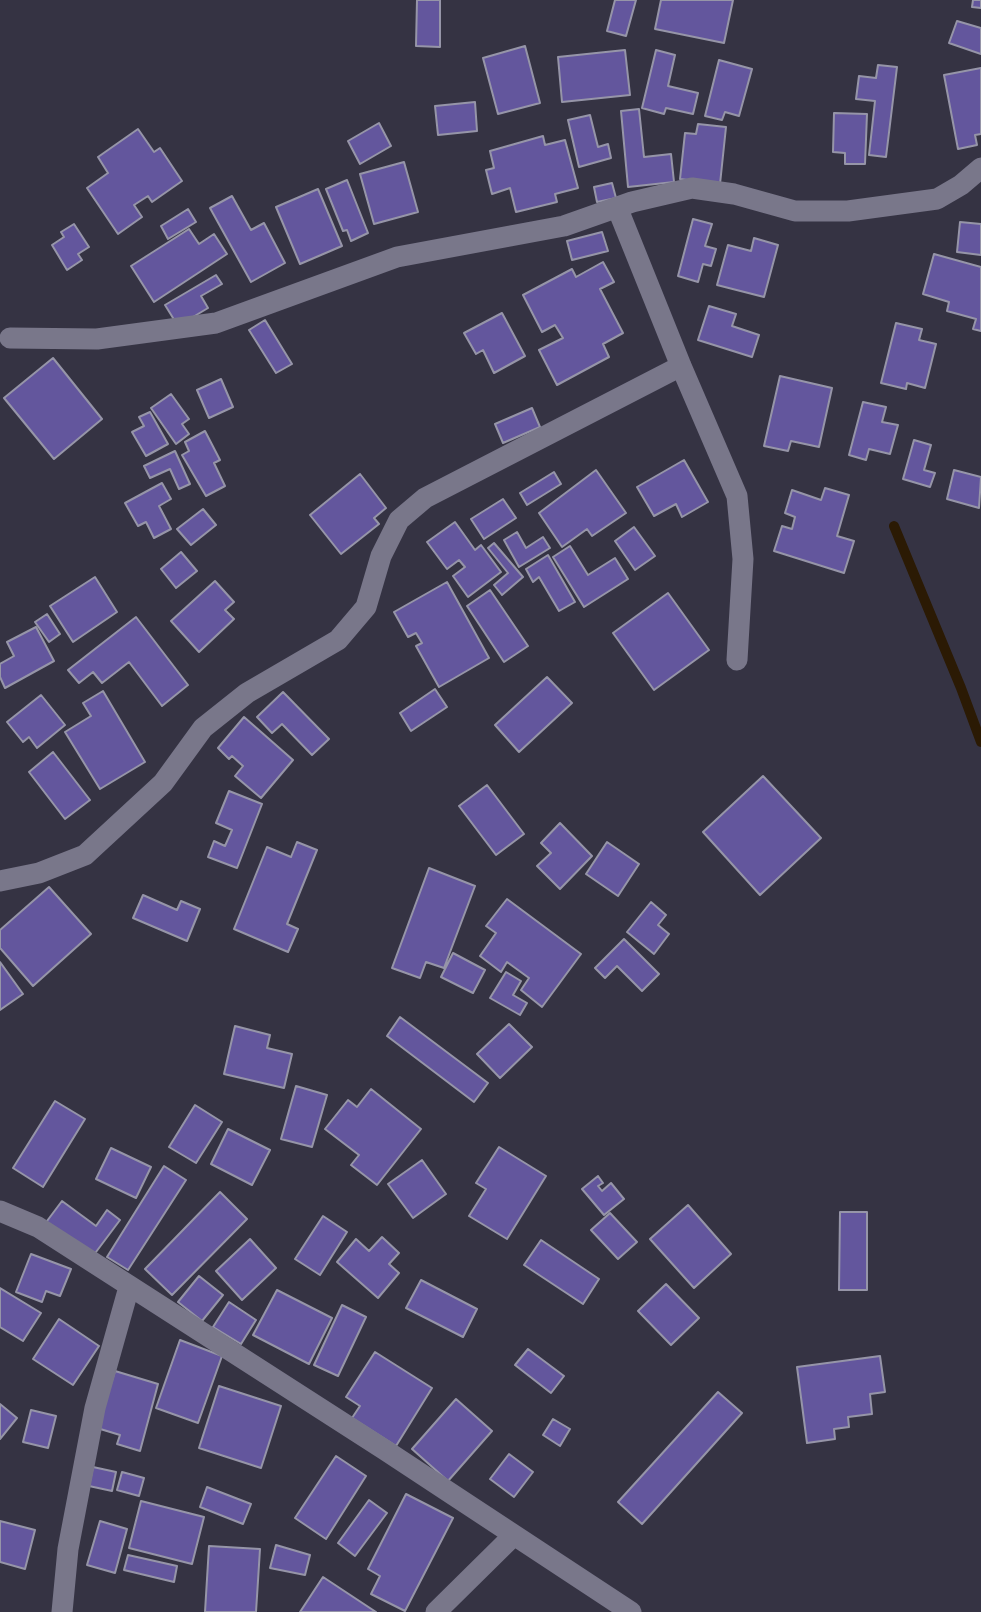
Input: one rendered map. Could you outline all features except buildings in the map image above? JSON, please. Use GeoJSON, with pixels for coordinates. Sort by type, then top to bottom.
{"type":"FeatureCollection","features":[{"type":"Feature","properties":{"kind":"street"},"geometry":{"type":"LineString","coordinates":[[10,338],[97,339],[216,323],[397,257],[564,226],[617,207],[692,188],[734,194],[795,211],[859,210],[937,199],[961,185],[981,168]]}},
{"type":"Feature","properties":{"kind":"street"},"geometry":{"type":"LineString","coordinates":[[617,207],[737,496],[743,559],[737,660]]}},
{"type":"Feature","properties":{"kind":"street"},"geometry":{"type":"LineString","coordinates":[[0,881],[39,873],[85,855],[163,783],[203,728],[247,693],[338,640],[366,607],[382,556],[399,520],[425,498],[681,366]]}},
{"type":"Feature","properties":{"kind":"street"},"geometry":{"type":"LineString","coordinates":[[0,1211],[38,1227],[631,1612]]}},
{"type":"Feature","properties":{"kind":"street"},"geometry":{"type":"LineString","coordinates":[[62,1612],[68,1549],[95,1408],[130,1287]]}},
{"type":"Feature","properties":{"kind":"street"},"geometry":{"type":"LineString","coordinates":[[436,1612],[514,1535]]}},
{"type":"Feature","properties":{"kind":"waterway"},"geometry":{"type":"LineString","coordinates":[[894,526],[981,742]]}}]}
